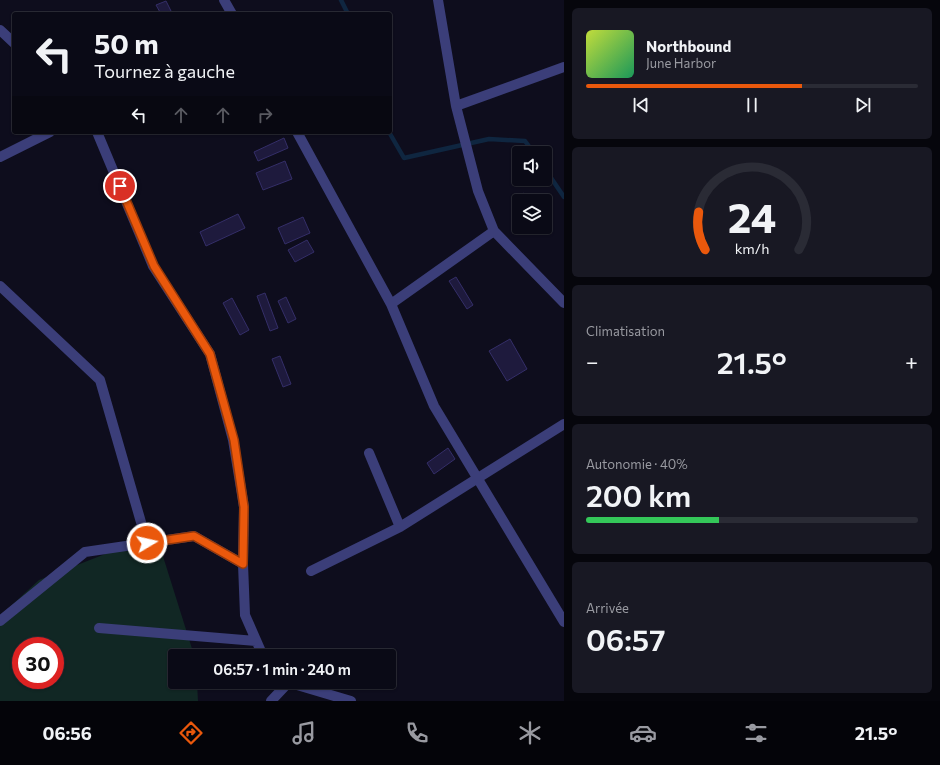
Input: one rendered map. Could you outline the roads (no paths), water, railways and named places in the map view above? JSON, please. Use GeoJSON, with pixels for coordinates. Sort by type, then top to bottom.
{"type":"FeatureCollection","features":[{"type":"Feature","properties":{"kind":"street"},"geometry":{"type":"LineString","coordinates":[[224,0],[231,12]]}},
{"type":"Feature","properties":{"kind":"street"},"geometry":{"type":"LineString","coordinates":[[438,0],[456,106],[478,191],[494,231],[564,302]]}},
{"type":"Feature","properties":{"kind":"street"},"geometry":{"type":"LineString","coordinates":[[0,30],[12,41]]}},
{"type":"Feature","properties":{"kind":"street"},"geometry":{"type":"LineString","coordinates":[[456,106],[564,67]]}},
{"type":"Feature","properties":{"kind":"street"},"geometry":{"type":"LineString","coordinates":[[0,157],[46,134]]}},
{"type":"Feature","properties":{"kind":"street"},"geometry":{"type":"LineString","coordinates":[[98,134],[154,266],[210,354],[234,440],[244,507],[243,564],[246,615],[260,649]]}},
{"type":"Feature","properties":{"kind":"street"},"geometry":{"type":"LineString","coordinates":[[298,134],[391,304],[434,406],[564,622]]}},
{"type":"Feature","properties":{"kind":"street"},"geometry":{"type":"LineString","coordinates":[[391,304],[494,231]]}},
{"type":"Feature","properties":{"kind":"street"},"geometry":{"type":"LineString","coordinates":[[0,286],[100,380],[147,543]]}},
{"type":"Feature","properties":{"kind":"street"},"geometry":{"type":"LineString","coordinates":[[311,571],[400,527],[564,424]]}},
{"type":"Feature","properties":{"kind":"street"},"geometry":{"type":"LineString","coordinates":[[369,453],[400,527]]}},
{"type":"Feature","properties":{"kind":"street"},"geometry":{"type":"LineString","coordinates":[[0,621],[85,552],[194,536],[243,564]]}},
{"type":"Feature","properties":{"kind":"street"},"geometry":{"type":"LineString","coordinates":[[99,628],[256,641]]}},
{"type":"Feature","properties":{"kind":"street"},"geometry":{"type":"LineString","coordinates":[[271,701],[282,689]]}},
{"type":"Feature","properties":{"kind":"street"},"geometry":{"type":"LineString","coordinates":[[308,689],[351,701]]}},
{"type":"Feature","properties":{"kind":"waterway"},"geometry":{"type":"LineString","coordinates":[[341,0],[347,12]]}},
{"type":"Feature","properties":{"kind":"waterway"},"geometry":{"type":"LineString","coordinates":[[390,134],[404,158],[489,139],[525,141],[529,146]]}},
{"type":"Feature","properties":{"kind":"waterway"},"geometry":{"type":"LineString","coordinates":[[552,179],[564,197]]}}]}
